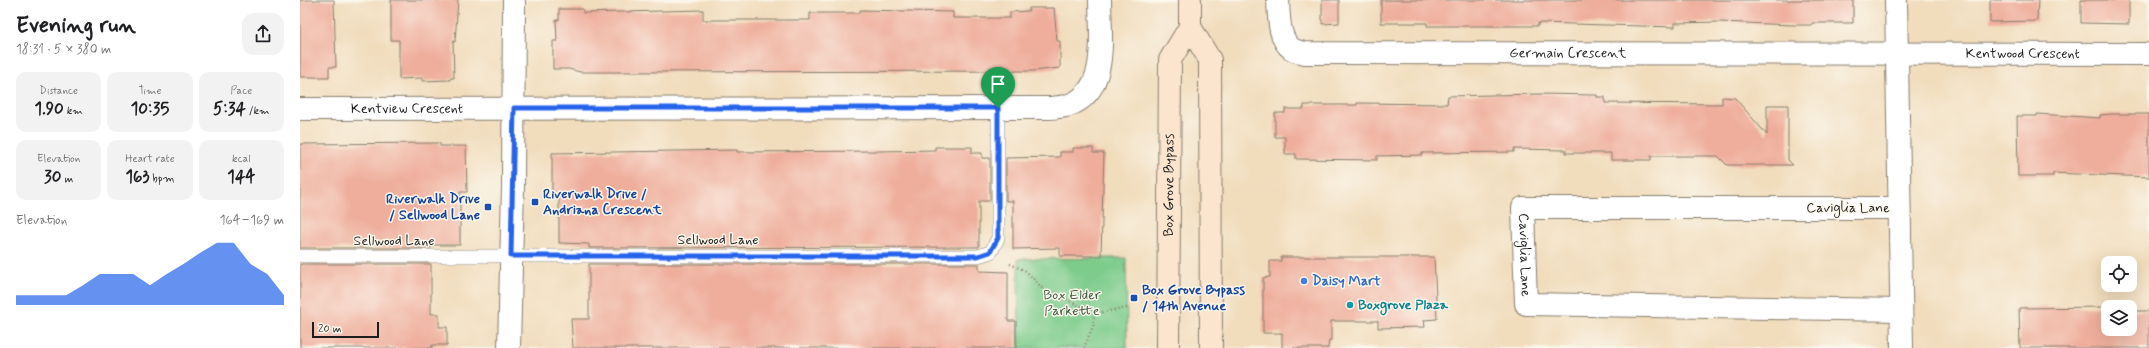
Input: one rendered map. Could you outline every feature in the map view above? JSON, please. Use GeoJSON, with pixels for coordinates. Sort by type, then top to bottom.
{"type":"FeatureCollection","features":[{"type":"Feature","properties":{"kind":"main road"},"geometry":{"type":"LineString","coordinates":[[1190,0],[1190,27],[1210,60],[1212,348]]}},
{"type":"Feature","properties":{"kind":"main road","name":"Box Grove Bypass"},"geometry":{"type":"LineString","coordinates":[[1168,348],[1170,60],[1190,27]]}},
{"type":"Feature","properties":{"kind":"street"},"geometry":{"type":"LineString","coordinates":[[509,348],[514,108],[514,0]]}},
{"type":"Feature","properties":{"kind":"street","name":"Kentview Crescent"},"geometry":{"type":"LineString","coordinates":[[300,109],[1051,108],[1070,105],[1089,91],[1100,70],[1100,0]]}},
{"type":"Feature","properties":{"kind":"street","name":"Germain Crescent"},"geometry":{"type":"LineString","coordinates":[[1278,0],[1279,22],[1282,34],[1292,49],[1305,53],[1896,53]]}},
{"type":"Feature","properties":{"kind":"street"},"geometry":{"type":"LineString","coordinates":[[1896,0],[1902,348]]}},
{"type":"Feature","properties":{"kind":"street","name":"Kentwood Crescent"},"geometry":{"type":"LineString","coordinates":[[1896,53],[2149,54]]}},
{"type":"Feature","properties":{"kind":"street","name":"Caviglia Lane"},"geometry":{"type":"LineString","coordinates":[[1899,208],[1523,208],[1526,304],[1901,310]]}},
{"type":"Feature","properties":{"kind":"lane","name":"Sellwood Lane"},"geometry":{"type":"LineString","coordinates":[[300,256],[978,256],[990,252],[998,238],[998,108]]}},
{"type":"Feature","properties":{"kind":"path"},"geometry":{"type":"LineString","coordinates":[[1010,264],[1026,271],[1043,288],[1059,298],[1095,313],[1128,308]]}},
{"type":"Feature","properties":{"kind":"path"},"geometry":{"type":"LineString","coordinates":[[1084,348],[1093,326],[1095,313]]}},
{"type":"Feature","properties":{"kind":"green space","name":"Box Elder Parkette"},"geometry":{"type":"Polygon","coordinates":[[[1126,258],[1127,348],[1019,348],[1018,259],[1126,258]]]}},
{"type":"Feature","properties":{"kind":"building"},"geometry":{"type":"Polygon","coordinates":[[[300,0],[334,0],[336,67],[329,67],[329,77],[300,77],[300,0]]]}},
{"type":"Feature","properties":{"kind":"building"},"geometry":{"type":"Polygon","coordinates":[[[391,0],[458,0],[455,42],[453,41],[454,78],[450,78],[450,80],[422,81],[422,78],[399,79],[399,40],[391,40],[391,0]]]}},
{"type":"Feature","properties":{"kind":"building"},"geometry":{"type":"Polygon","coordinates":[[[1322,0],[1339,0],[1339,23],[1322,24],[1322,0]]]}},
{"type":"Feature","properties":{"kind":"building"},"geometry":{"type":"Polygon","coordinates":[[[1381,0],[1853,0],[1853,23],[1812,23],[1812,25],[1792,25],[1720,22],[1675,23],[1675,27],[1538,23],[1538,26],[1427,26],[1427,23],[1381,23],[1381,0]]]}},
{"type":"Feature","properties":{"kind":"building"},"geometry":{"type":"Polygon","coordinates":[[[1990,0],[2038,0],[2037,21],[1990,22],[1990,0]]]}},
{"type":"Feature","properties":{"kind":"building"},"geometry":{"type":"Polygon","coordinates":[[[2081,0],[2129,0],[2129,24],[2081,23],[2081,0]]]}},
{"type":"Feature","properties":{"kind":"building"},"geometry":{"type":"Polygon","coordinates":[[[1029,8],[1054,8],[1057,41],[1060,41],[1060,68],[1033,71],[615,72],[580,72],[569,69],[553,69],[553,41],[557,41],[556,20],[559,20],[559,9],[583,9],[583,13],[703,10],[703,20],[810,20],[810,13],[860,13],[860,10],[953,12],[953,18],[1010,18],[1010,12],[1029,11],[1029,8]]]}},
{"type":"Feature","properties":{"kind":"building"},"geometry":{"type":"Polygon","coordinates":[[[1539,94],[1597,95],[1597,97],[1605,97],[1605,103],[1722,104],[1722,97],[1735,98],[1767,135],[1767,105],[1788,105],[1788,160],[1793,165],[1727,165],[1718,156],[1651,156],[1651,160],[1611,160],[1611,153],[1566,153],[1566,150],[1514,149],[1514,152],[1422,153],[1422,155],[1377,156],[1377,160],[1296,159],[1296,154],[1285,154],[1285,137],[1275,137],[1275,113],[1285,113],[1285,109],[1304,109],[1304,105],[1357,105],[1357,103],[1447,104],[1448,96],[1539,94]]]}},
{"type":"Feature","properties":{"kind":"building"},"geometry":{"type":"Polygon","coordinates":[[[2037,114],[2100,118],[2100,115],[2112,114],[2149,114],[2149,177],[2053,173],[2053,176],[2018,176],[2017,116],[2037,116],[2037,114]]]}},
{"type":"Feature","properties":{"kind":"building"},"geometry":{"type":"Polygon","coordinates":[[[440,143],[440,146],[466,146],[467,192],[460,192],[460,245],[432,245],[431,248],[300,248],[300,144],[440,143]]]}},
{"type":"Feature","properties":{"kind":"building"},"geometry":{"type":"Polygon","coordinates":[[[935,147],[972,147],[972,153],[982,153],[982,158],[990,158],[990,201],[979,201],[979,247],[589,248],[589,244],[559,243],[559,196],[553,196],[552,192],[552,153],[737,150],[737,152],[878,151],[935,150],[935,147]]]}},
{"type":"Feature","properties":{"kind":"building"},"geometry":{"type":"Polygon","coordinates":[[[1073,148],[1093,148],[1093,153],[1104,153],[1101,256],[1060,256],[1060,248],[1013,249],[1013,201],[1006,201],[1006,158],[1060,157],[1060,152],[1073,152],[1073,148]]]}},
{"type":"Feature","properties":{"kind":"building","name":"Boxgrove Plaza"},"geometry":{"type":"Polygon","coordinates":[[[1281,257],[1434,257],[1437,319],[1424,320],[1425,327],[1378,328],[1378,321],[1331,321],[1331,340],[1329,340],[1328,348],[1282,348],[1282,333],[1263,333],[1263,278],[1270,277],[1270,261],[1281,261],[1281,257]]]}},
{"type":"Feature","properties":{"kind":"building"},"geometry":{"type":"Polygon","coordinates":[[[300,264],[431,264],[431,314],[439,314],[439,327],[447,327],[447,345],[432,345],[432,348],[300,348],[300,264]]]}},
{"type":"Feature","properties":{"kind":"building"},"geometry":{"type":"Polygon","coordinates":[[[589,264],[979,264],[979,271],[1008,272],[1008,321],[1016,321],[1016,348],[573,348],[571,319],[589,319],[589,264]]]}},
{"type":"Feature","properties":{"kind":"building"},"geometry":{"type":"Polygon","coordinates":[[[2101,307],[2101,336],[2137,336],[2137,311],[2149,311],[2149,348],[2020,348],[2019,308],[2101,307]]]}},
{"type":"Feature","properties":{"kind":"place","name":"Riverwalk Drive / Andriana Crescent"},"geometry":{"type":"Point","coordinates":[535,202]}},
{"type":"Feature","properties":{"kind":"place","name":"Riverwalk Drive / Sellwood Lane"},"geometry":{"type":"Point","coordinates":[488,207]}},
{"type":"Feature","properties":{"kind":"place","name":"Daisy Mart"},"geometry":{"type":"Point","coordinates":[1304,281]}},
{"type":"Feature","properties":{"kind":"place","name":"Box Grove Bypass / 14th Avenue"},"geometry":{"type":"Point","coordinates":[1134,298]}},
{"type":"Feature","properties":{"kind":"place","name":"Boxgrove Plaza"},"geometry":{"type":"Point","coordinates":[1350,305]}},
{"type":"Feature","properties":{"kind":"route"},"geometry":{"type":"LineString","coordinates":[[514,108],[998,108],[998,238],[990,252],[978,256],[511,256],[514,187],[514,108]]}}]}
